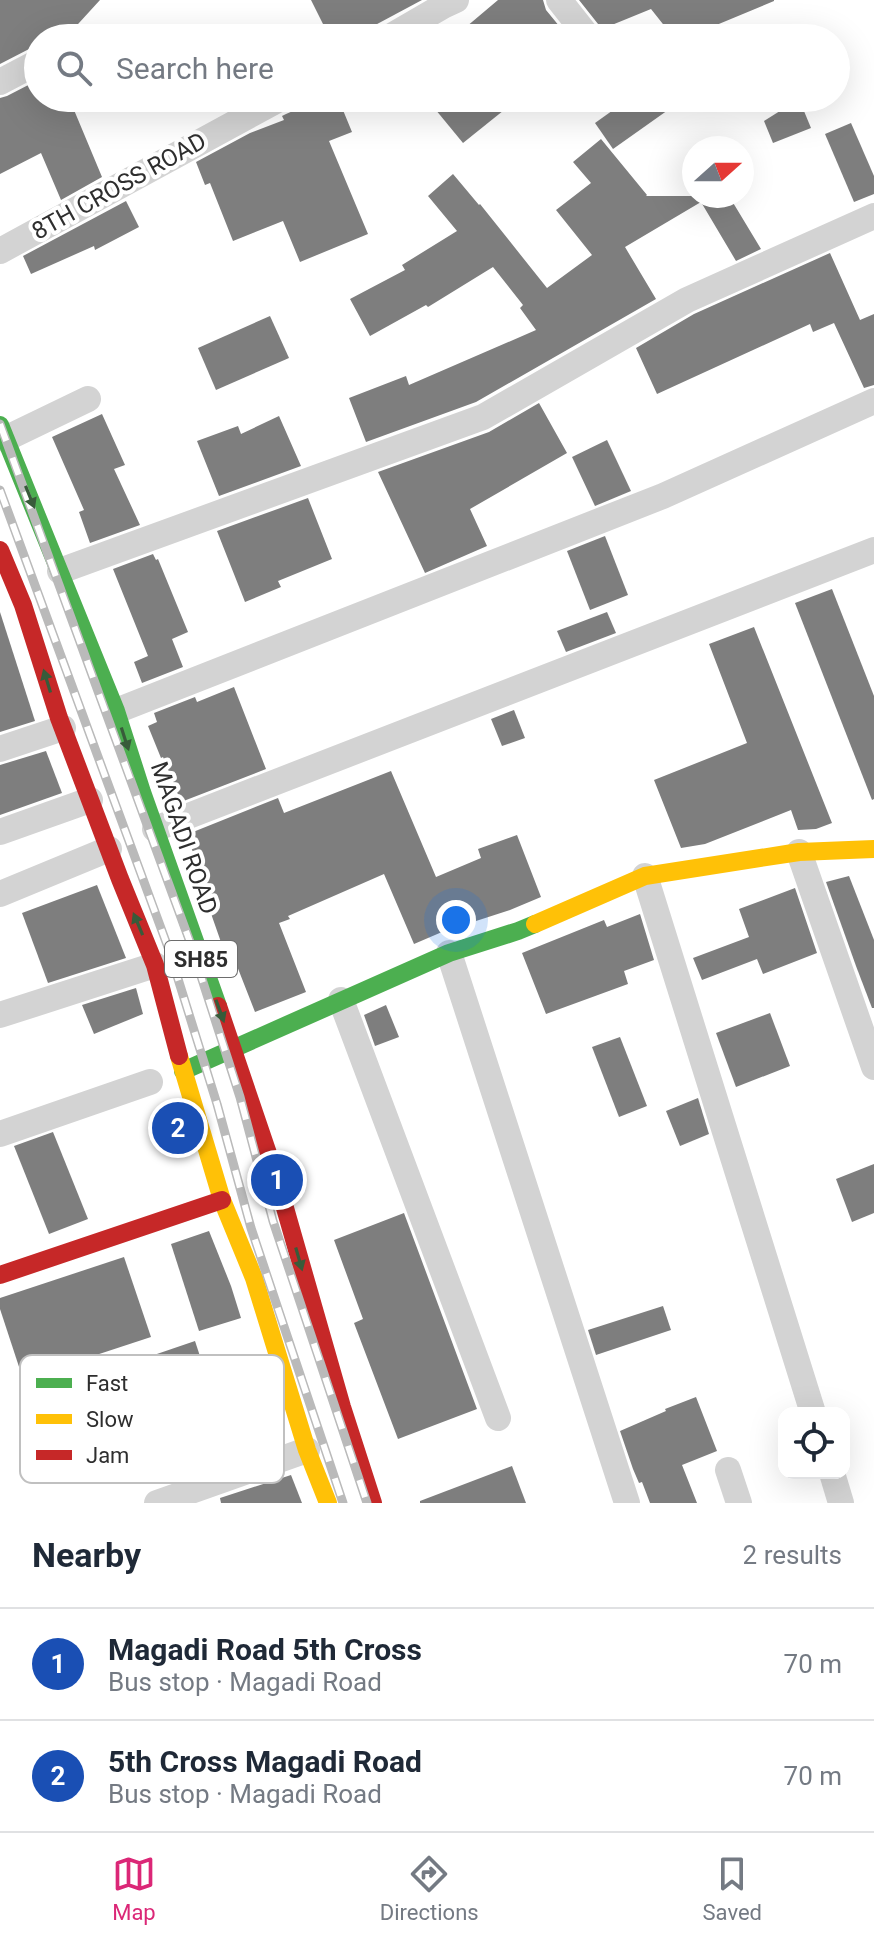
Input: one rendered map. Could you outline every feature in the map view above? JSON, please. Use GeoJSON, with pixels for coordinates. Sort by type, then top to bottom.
{"type":"FeatureCollection","features":[{"type":"Feature","properties":{"kind":"main road","name":"MAGADI ROAD"},"geometry":{"type":"LineString","coordinates":[[3,432],[116,711],[234,1050],[277,1180],[373,1503]]}},
{"type":"Feature","properties":{"kind":"main road","name":"SH85"},"geometry":{"type":"LineString","coordinates":[[0,550],[12,608],[63,728],[155,965],[222,1200],[254,1278],[278,1355]]}},
{"type":"Feature","properties":{"kind":"main road"},"geometry":{"type":"LineString","coordinates":[[183,1071],[449,953],[518,931],[645,876],[799,852],[874,849]]}},
{"type":"Feature","properties":{"kind":"main road"},"geometry":{"type":"LineString","coordinates":[[0,1275],[222,1200]]}},
{"type":"Feature","properties":{"kind":"main road","name":"SH85"},"geometry":{"type":"LineString","coordinates":[[284,1375],[307,1450],[328,1503]]}},
{"type":"Feature","properties":{"kind":"street"},"geometry":{"type":"LineString","coordinates":[[559,0],[578,24]]}},
{"type":"Feature","properties":{"kind":"street"},"geometry":{"type":"LineString","coordinates":[[411,24],[446,2]]}},
{"type":"Feature","properties":{"kind":"street"},"geometry":{"type":"LineString","coordinates":[[0,82],[24,69]]}},
{"type":"Feature","properties":{"kind":"street","name":"8TH CROSS ROAD"},"geometry":{"type":"LineString","coordinates":[[0,251],[255,112]]}},
{"type":"Feature","properties":{"kind":"street"},"geometry":{"type":"LineString","coordinates":[[60,571],[483,417],[687,300],[874,216]]}},
{"type":"Feature","properties":{"kind":"street"},"geometry":{"type":"LineString","coordinates":[[3,432],[88,399]]}},
{"type":"Feature","properties":{"kind":"street"},"geometry":{"type":"LineString","coordinates":[[116,711],[663,496],[874,401]]}},
{"type":"Feature","properties":{"kind":"street"},"geometry":{"type":"LineString","coordinates":[[155,829],[874,550]]}},
{"type":"Feature","properties":{"kind":"street"},"geometry":{"type":"LineString","coordinates":[[0,749],[63,728]]}},
{"type":"Feature","properties":{"kind":"street"},"geometry":{"type":"LineString","coordinates":[[0,832],[90,800]]}},
{"type":"Feature","properties":{"kind":"street"},"geometry":{"type":"LineString","coordinates":[[0,894],[109,849]]}},
{"type":"Feature","properties":{"kind":"street"},"geometry":{"type":"LineString","coordinates":[[799,852],[874,1067]]}},
{"type":"Feature","properties":{"kind":"street"},"geometry":{"type":"LineString","coordinates":[[645,876],[811,1407]]}},
{"type":"Feature","properties":{"kind":"street"},"geometry":{"type":"LineString","coordinates":[[449,953],[627,1503]]}},
{"type":"Feature","properties":{"kind":"street"},"geometry":{"type":"LineString","coordinates":[[0,1015],[155,965]]}},
{"type":"Feature","properties":{"kind":"street"},"geometry":{"type":"LineString","coordinates":[[341,1000],[498,1418]]}},
{"type":"Feature","properties":{"kind":"street"},"geometry":{"type":"LineString","coordinates":[[0,1134],[150,1082]]}},
{"type":"Feature","properties":{"kind":"street"},"geometry":{"type":"LineString","coordinates":[[284,1458],[307,1450]]}},
{"type":"Feature","properties":{"kind":"street"},"geometry":{"type":"LineString","coordinates":[[728,1470],[739,1503]]}},
{"type":"Feature","properties":{"kind":"street"},"geometry":{"type":"LineString","coordinates":[[834,1479],[841,1503]]}},
{"type":"Feature","properties":{"kind":"street"},"geometry":{"type":"LineString","coordinates":[[157,1503],[214,1483]]}},
{"type":"Feature","properties":{"kind":"building"},"geometry":{"type":"Polygon","coordinates":[[[0,0],[100,0],[78,24],[24,24],[24,52],[0,64],[0,0]]]}},
{"type":"Feature","properties":{"kind":"building"},"geometry":{"type":"Polygon","coordinates":[[[311,0],[422,0],[377,24],[323,24],[311,0]]]}},
{"type":"Feature","properties":{"kind":"building"},"geometry":{"type":"Polygon","coordinates":[[[498,0],[543,0],[546,10],[558,24],[470,24],[498,0]]]}},
{"type":"Feature","properties":{"kind":"building"},"geometry":{"type":"Polygon","coordinates":[[[579,0],[774,0],[719,24],[663,24],[651,9],[614,24],[598,24],[579,0]]]}},
{"type":"Feature","properties":{"kind":"building"},"geometry":{"type":"Polygon","coordinates":[[[24,87],[24,112],[75,112],[102,177],[61,200],[41,153],[0,174],[0,98],[24,87]]]}},
{"type":"Feature","properties":{"kind":"building"},"geometry":{"type":"Polygon","coordinates":[[[291,112],[344,112],[352,132],[329,141],[368,234],[300,262],[283,221],[233,241],[210,183],[205,185],[196,162],[250,133],[284,120],[282,116],[291,112]]]}},
{"type":"Feature","properties":{"kind":"building"},"geometry":{"type":"Polygon","coordinates":[[[438,112],[502,112],[463,143],[438,112]]]}},
{"type":"Feature","properties":{"kind":"building"},"geometry":{"type":"Polygon","coordinates":[[[610,112],[665,112],[613,149],[595,123],[610,112]]]}},
{"type":"Feature","properties":{"kind":"building"},"geometry":{"type":"Polygon","coordinates":[[[778,112],[804,112],[811,128],[773,143],[764,121],[778,112]]]}},
{"type":"Feature","properties":{"kind":"building"},"geometry":{"type":"Polygon","coordinates":[[[851,123],[874,176],[874,194],[854,202],[825,134],[851,123]]]}},
{"type":"Feature","properties":{"kind":"building"},"geometry":{"type":"Polygon","coordinates":[[[601,139],[646,196],[682,196],[682,208],[691,208],[625,247],[656,299],[476,402],[366,442],[349,398],[406,376],[409,385],[536,330],[520,308],[523,305],[493,267],[428,307],[426,305],[370,336],[350,299],[405,270],[402,265],[457,231],[428,196],[453,174],[547,288],[592,255],[556,210],[591,183],[573,162],[601,139]]]}},
{"type":"Feature","properties":{"kind":"building"},"geometry":{"type":"Polygon","coordinates":[[[126,201],[139,227],[95,250],[94,246],[31,274],[23,256],[126,201]]]}},
{"type":"Feature","properties":{"kind":"building"},"geometry":{"type":"Polygon","coordinates":[[[705,208],[736,208],[761,249],[736,261],[705,208]]]}},
{"type":"Feature","properties":{"kind":"building"},"geometry":{"type":"Polygon","coordinates":[[[830,253],[860,320],[874,314],[874,385],[864,388],[834,323],[813,332],[810,324],[657,394],[636,348],[694,314],[830,253]]]}},
{"type":"Feature","properties":{"kind":"building"},"geometry":{"type":"Polygon","coordinates":[[[270,316],[289,358],[216,390],[198,348],[270,316]]]}},
{"type":"Feature","properties":{"kind":"building"},"geometry":{"type":"Polygon","coordinates":[[[539,403],[567,453],[470,509],[487,546],[425,573],[378,472],[489,432],[539,403]]]}},
{"type":"Feature","properties":{"kind":"building"},"geometry":{"type":"Polygon","coordinates":[[[102,414],[125,465],[114,469],[140,525],[90,543],[79,512],[84,510],[52,437],[102,414]]]}},
{"type":"Feature","properties":{"kind":"building"},"geometry":{"type":"Polygon","coordinates":[[[279,416],[301,466],[219,496],[197,441],[238,426],[241,434],[279,416]]]}},
{"type":"Feature","properties":{"kind":"building"},"geometry":{"type":"Polygon","coordinates":[[[607,440],[631,491],[595,506],[572,457],[607,440]]]}},
{"type":"Feature","properties":{"kind":"building"},"geometry":{"type":"Polygon","coordinates":[[[308,498],[332,559],[278,581],[281,587],[245,602],[217,531],[308,498]]]}},
{"type":"Feature","properties":{"kind":"building"},"geometry":{"type":"Polygon","coordinates":[[[605,536],[628,595],[590,610],[567,551],[605,536]]]}},
{"type":"Feature","properties":{"kind":"building"},"geometry":{"type":"Polygon","coordinates":[[[153,554],[158,559],[188,632],[172,639],[183,667],[142,683],[134,662],[148,656],[113,569],[153,554]]]}},
{"type":"Feature","properties":{"kind":"building"},"geometry":{"type":"Polygon","coordinates":[[[832,589],[874,696],[872,800],[795,603],[832,589]]]}},
{"type":"Feature","properties":{"kind":"building"},"geometry":{"type":"Polygon","coordinates":[[[0,612],[35,721],[0,732],[0,612]]]}},
{"type":"Feature","properties":{"kind":"building"},"geometry":{"type":"Polygon","coordinates":[[[607,612],[616,633],[566,652],[557,631],[607,612]]]}},
{"type":"Feature","properties":{"kind":"building"},"geometry":{"type":"Polygon","coordinates":[[[754,627],[832,823],[816,829],[798,830],[791,810],[705,844],[681,848],[654,780],[747,743],[709,644],[754,627]]]}},
{"type":"Feature","properties":{"kind":"building"},"geometry":{"type":"Polygon","coordinates":[[[234,687],[266,769],[181,802],[148,726],[157,722],[154,713],[195,697],[197,702],[234,687]]]}},
{"type":"Feature","properties":{"kind":"building"},"geometry":{"type":"Polygon","coordinates":[[[514,710],[525,738],[502,746],[491,719],[514,710]]]}},
{"type":"Feature","properties":{"kind":"building"},"geometry":{"type":"Polygon","coordinates":[[[46,751],[62,793],[0,815],[0,765],[46,751]]]}},
{"type":"Feature","properties":{"kind":"building"},"geometry":{"type":"Polygon","coordinates":[[[391,771],[436,877],[481,858],[478,849],[517,835],[541,897],[414,944],[384,874],[288,916],[290,919],[279,923],[306,992],[255,1012],[228,943],[222,945],[208,905],[213,904],[189,842],[196,840],[193,832],[278,798],[284,813],[391,771]]]}},
{"type":"Feature","properties":{"kind":"building"},"geometry":{"type":"Polygon","coordinates":[[[849,876],[874,940],[874,1008],[826,882],[849,876]]]}},
{"type":"Feature","properties":{"kind":"building"},"geometry":{"type":"Polygon","coordinates":[[[97,885],[126,958],[48,983],[22,913],[97,885]]]}},
{"type":"Feature","properties":{"kind":"building"},"geometry":{"type":"Polygon","coordinates":[[[795,888],[817,953],[763,974],[757,959],[702,980],[693,958],[749,937],[739,909],[795,888]]]}},
{"type":"Feature","properties":{"kind":"building"},"geometry":{"type":"Polygon","coordinates":[[[640,914],[654,960],[624,971],[628,984],[546,1014],[522,953],[604,920],[607,927],[640,914]]]}},
{"type":"Feature","properties":{"kind":"building"},"geometry":{"type":"Polygon","coordinates":[[[136,988],[143,1014],[94,1034],[82,1005],[136,988]]]}},
{"type":"Feature","properties":{"kind":"building"},"geometry":{"type":"Polygon","coordinates":[[[386,1005],[399,1037],[375,1046],[364,1015],[386,1005]]]}},
{"type":"Feature","properties":{"kind":"building"},"geometry":{"type":"Polygon","coordinates":[[[770,1013],[790,1066],[736,1087],[716,1033],[770,1013]]]}},
{"type":"Feature","properties":{"kind":"building"},"geometry":{"type":"Polygon","coordinates":[[[620,1037],[647,1106],[619,1117],[592,1047],[620,1037]]]}},
{"type":"Feature","properties":{"kind":"building"},"geometry":{"type":"Polygon","coordinates":[[[698,1098],[709,1134],[680,1146],[666,1111],[698,1098]]]}},
{"type":"Feature","properties":{"kind":"building"},"geometry":{"type":"Polygon","coordinates":[[[53,1132],[88,1219],[49,1234],[14,1146],[53,1132]]]}},
{"type":"Feature","properties":{"kind":"building"},"geometry":{"type":"Polygon","coordinates":[[[874,1164],[874,1213],[852,1222],[836,1179],[874,1164]]]}},
{"type":"Feature","properties":{"kind":"building"},"geometry":{"type":"Polygon","coordinates":[[[404,1213],[477,1409],[398,1439],[354,1323],[363,1319],[334,1240],[404,1213]]]}},
{"type":"Feature","properties":{"kind":"building"},"geometry":{"type":"Polygon","coordinates":[[[209,1231],[241,1318],[199,1331],[171,1244],[209,1231]]]}},
{"type":"Feature","properties":{"kind":"building"},"geometry":{"type":"Polygon","coordinates":[[[124,1257],[151,1337],[96,1355],[20,1355],[20,1370],[0,1309],[0,1298],[124,1257]]]}},
{"type":"Feature","properties":{"kind":"building"},"geometry":{"type":"Polygon","coordinates":[[[663,1306],[671,1330],[596,1355],[588,1330],[663,1306]]]}},
{"type":"Feature","properties":{"kind":"building"},"geometry":{"type":"Polygon","coordinates":[[[195,1341],[200,1355],[154,1355],[195,1341]]]}},
{"type":"Feature","properties":{"kind":"building"},"geometry":{"type":"Polygon","coordinates":[[[696,1397],[717,1451],[682,1465],[697,1503],[650,1503],[633,1469],[620,1431],[696,1397]]]}},
{"type":"Feature","properties":{"kind":"building"},"geometry":{"type":"Polygon","coordinates":[[[512,1466],[526,1503],[420,1503],[420,1501],[512,1466]]]}},
{"type":"Feature","properties":{"kind":"building"},"geometry":{"type":"Polygon","coordinates":[[[291,1475],[302,1503],[221,1503],[220,1498],[266,1483],[284,1483],[284,1477],[291,1475]]]}},
{"type":"Feature","properties":{"kind":"railway"},"geometry":{"type":"LineString","coordinates":[[0,424],[190,942],[240,1097],[273,1221],[367,1503]]}},
{"type":"Feature","properties":{"kind":"railway"},"geometry":{"type":"LineString","coordinates":[[0,490],[169,950],[217,1104],[251,1228],[343,1503]]}},
{"type":"Feature","properties":{"kind":"traffic: fast"},"geometry":{"type":"LineString","coordinates":[[0,425],[116,711],[218,1006]]}},
{"type":"Feature","properties":{"kind":"traffic: fast"},"geometry":{"type":"LineString","coordinates":[[183,1071],[449,953],[535,924]]}},
{"type":"Feature","properties":{"kind":"traffic: slow"},"geometry":{"type":"LineString","coordinates":[[535,924],[645,876],[799,852],[874,849]]}},
{"type":"Feature","properties":{"kind":"traffic: slow"},"geometry":{"type":"LineString","coordinates":[[179,1056],[222,1200],[254,1278],[278,1355]]}},
{"type":"Feature","properties":{"kind":"traffic: slow"},"geometry":{"type":"LineString","coordinates":[[284,1375],[307,1450],[328,1503]]}},
{"type":"Feature","properties":{"kind":"traffic: jam"},"geometry":{"type":"LineString","coordinates":[[0,550],[23,605],[59,718],[155,965],[179,1056]]}},
{"type":"Feature","properties":{"kind":"traffic: jam"},"geometry":{"type":"LineString","coordinates":[[218,1006],[277,1180],[373,1503]]}},
{"type":"Feature","properties":{"kind":"traffic: jam"},"geometry":{"type":"LineString","coordinates":[[0,1275],[222,1200]]}},
{"type":"Feature","properties":{"kind":"place","name":"5th Cross Magadi Road"},"geometry":{"type":"Point","coordinates":[178,1128]}},
{"type":"Feature","properties":{"kind":"place","name":"Magadi Road 5th Cross"},"geometry":{"type":"Point","coordinates":[277,1180]}}]}
